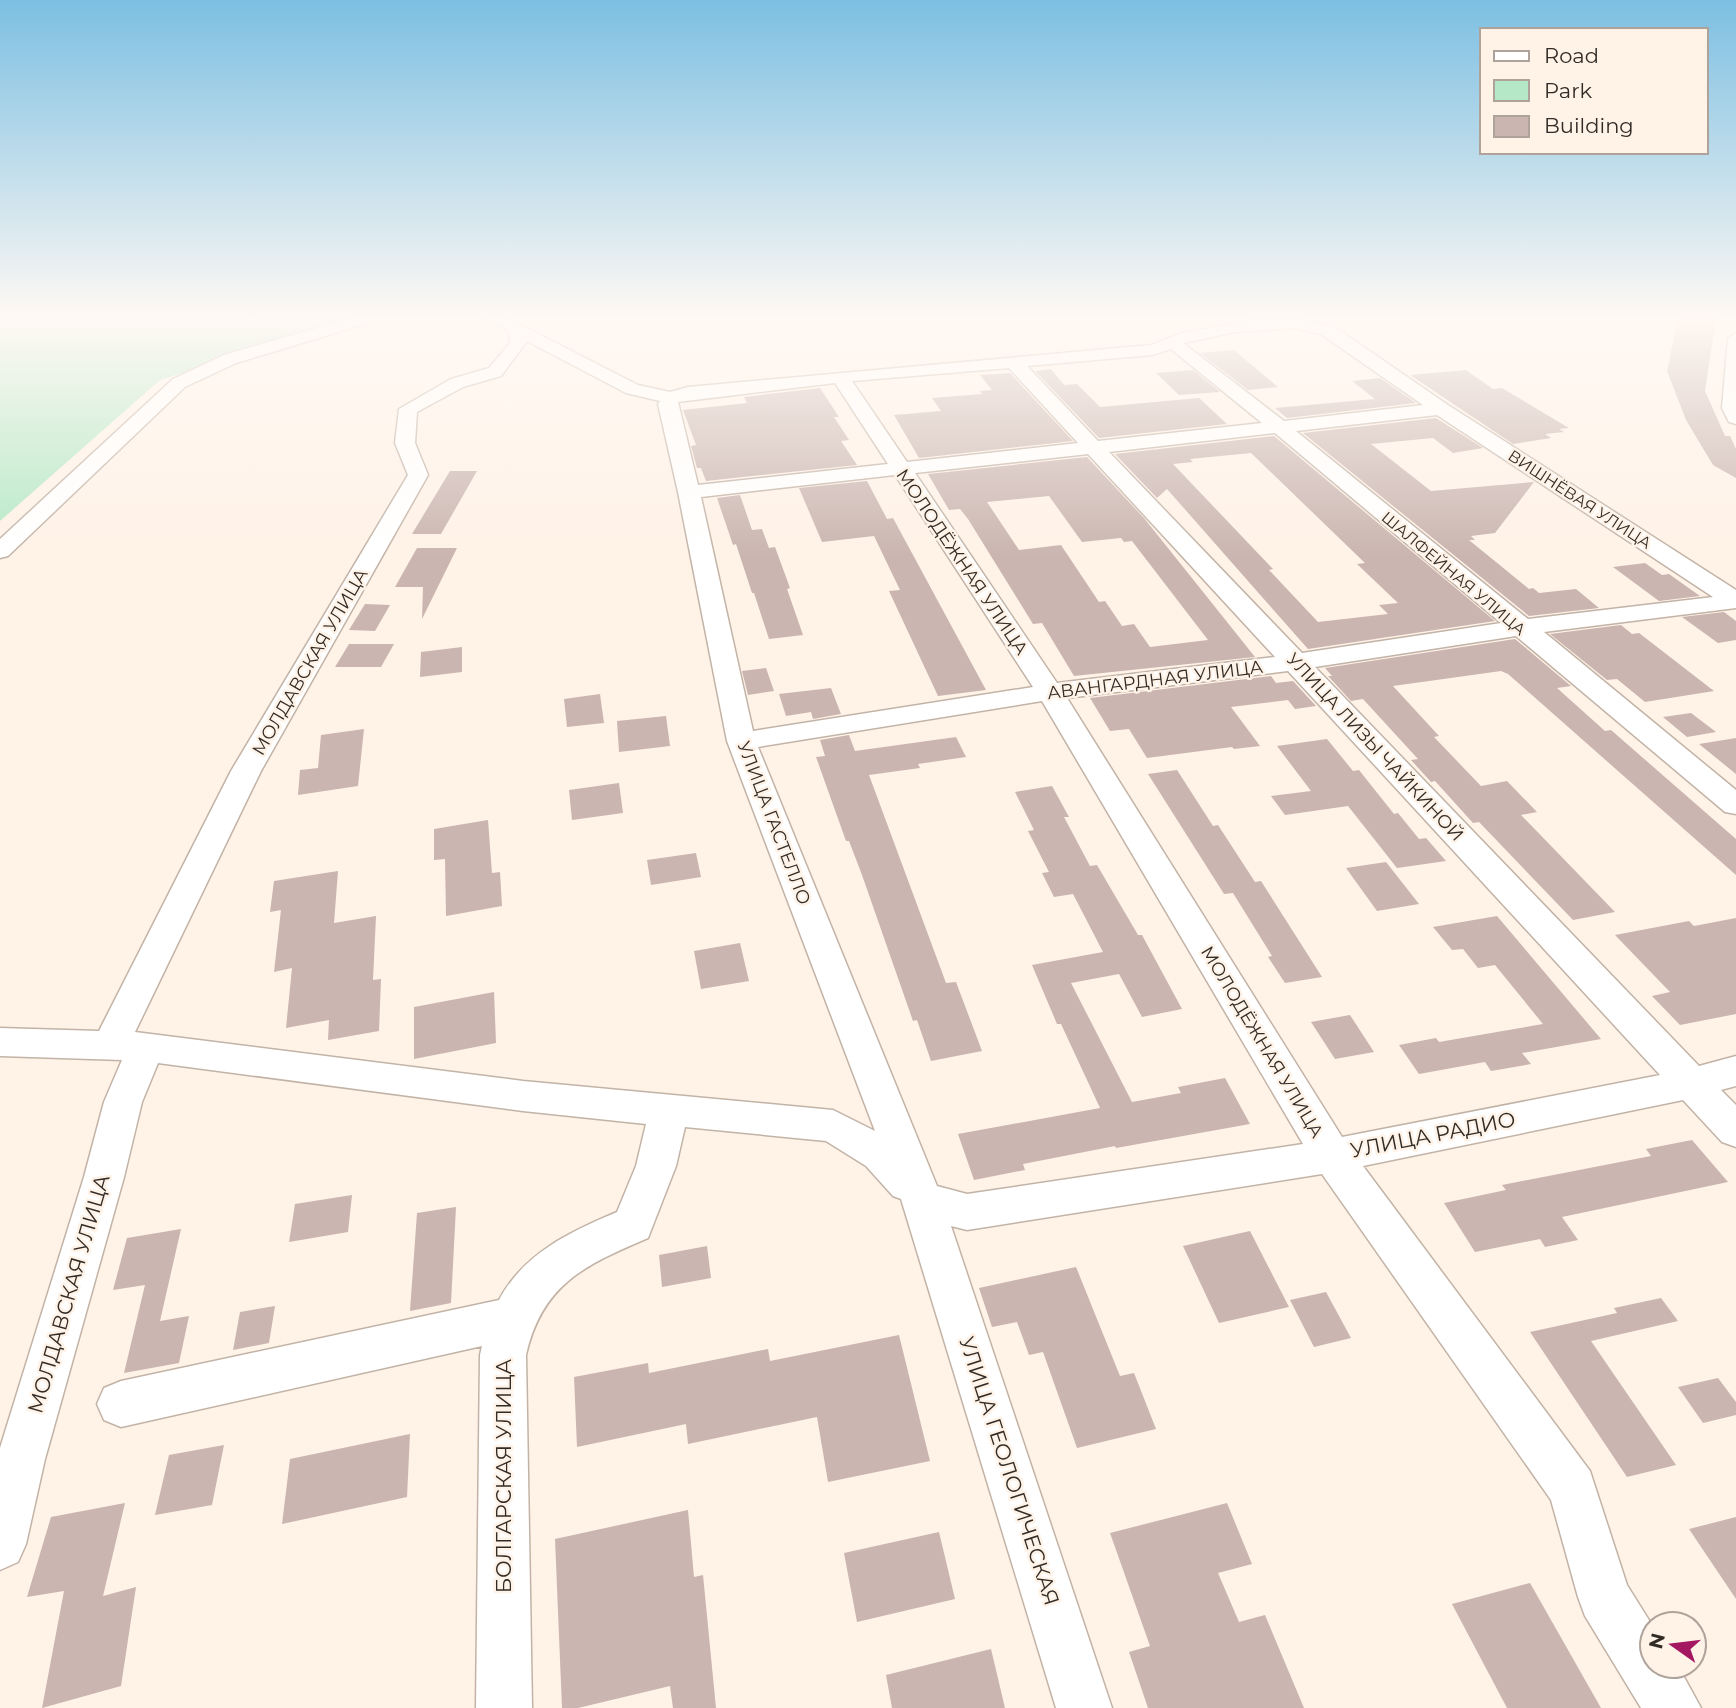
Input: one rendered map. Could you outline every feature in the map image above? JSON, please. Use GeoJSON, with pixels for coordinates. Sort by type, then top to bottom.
{"type":"FeatureCollection","features":[{"type":"Feature","properties":{"kind":"street"},"geometry":{"type":"LineString","coordinates":[[0,551],[163,398]]}},
{"type":"Feature","properties":{"kind":"street","name":"МОЛДАВСКАЯ УЛИЦА"},"geometry":{"type":"LineString","coordinates":[[0,1544],[21,1460],[104,1177],[123,1102],[128,1046],[246,771],[418,475],[405,443],[408,409],[429,398]]}},
{"type":"Feature","properties":{"kind":"street","name":"УЛИЦА ГАСТЕЛЛО"},"geometry":{"type":"LineString","coordinates":[[671,398],[667,404],[689,492],[741,741],[927,1217]]}},
{"type":"Feature","properties":{"kind":"street","name":"МОЛОДЁЖНАЯ УЛИЦА"},"geometry":{"type":"LineString","coordinates":[[853,398],[1050,692],[1332,1156],[1573,1488],[1604,1597],[1673,1708]]}},
{"type":"Feature","properties":{"kind":"street","name":"УЛИЦА ЛИЗЫ ЧАЙКИНОЙ"},"geometry":{"type":"LineString","coordinates":[[1047,398],[1736,1131]]}},
{"type":"Feature","properties":{"kind":"street","name":"ШАЛФЕЙНАЯ УЛИЦА"},"geometry":{"type":"LineString","coordinates":[[1241,398],[1736,805]]}},
{"type":"Feature","properties":{"kind":"street","name":"ВИШНЁВАЯ УЛИЦА"},"geometry":{"type":"LineString","coordinates":[[1426,398],[1736,601]]}},
{"type":"Feature","properties":{"kind":"street"},"geometry":{"type":"LineString","coordinates":[[1732,398],[1731,408],[1736,418]]}},
{"type":"Feature","properties":{"kind":"street"},"geometry":{"type":"LineString","coordinates":[[689,492],[1441,408]]}},
{"type":"Feature","properties":{"kind":"street","name":"АВАНГАРДНАЯ УЛИЦА"},"geometry":{"type":"LineString","coordinates":[[741,741],[1050,692],[1296,663],[1519,628],[1736,601]]}},
{"type":"Feature","properties":{"kind":"street"},"geometry":{"type":"LineString","coordinates":[[0,1042],[128,1046],[523,1096],[833,1126],[880,1154],[927,1217]]}},
{"type":"Feature","properties":{"kind":"street","name":"УЛИЦА РАДИО"},"geometry":{"type":"LineString","coordinates":[[927,1217],[1332,1156],[1690,1084],[1736,1071]]}},
{"type":"Feature","properties":{"kind":"street","name":"БОЛГАРСКАЯ УЛИЦА"},"geometry":{"type":"LineString","coordinates":[[504,1708],[503,1355],[513,1318],[534,1284],[563,1258],[633,1225],[656,1166],[669,1110]]}},
{"type":"Feature","properties":{"kind":"street","name":"УЛИЦА ГЕОЛОГИЧЕСКАЯ"},"geometry":{"type":"LineString","coordinates":[[927,1217],[1084,1708]]}},
{"type":"Feature","properties":{"kind":"street"},"geometry":{"type":"LineString","coordinates":[[121,1404],[513,1318]]}},
{"type":"Feature","properties":{"kind":"green space"},"geometry":{"type":"Polygon","coordinates":[[[0,398],[140,398],[0,521],[0,398]]]}},
{"type":"Feature","properties":{"kind":"building"},"geometry":{"type":"Polygon","coordinates":[[[744,398],[826,398],[839,417],[834,417],[849,440],[841,441],[857,465],[706,481],[701,468],[697,468],[691,446],[696,445],[683,410],[747,403],[744,398]]]}},
{"type":"Feature","properties":{"kind":"building"},"geometry":{"type":"Polygon","coordinates":[[[932,398],[1033,398],[1073,441],[919,458],[894,415],[941,411],[932,398]]]}},
{"type":"Feature","properties":{"kind":"building"},"geometry":{"type":"Polygon","coordinates":[[[1061,398],[1091,398],[1100,407],[1199,398],[1227,424],[1099,438],[1061,398]]]}},
{"type":"Feature","properties":{"kind":"building"},"geometry":{"type":"Polygon","coordinates":[[[1408,398],[1416,403],[1287,418],[1275,408],[1408,398]]]}},
{"type":"Feature","properties":{"kind":"building"},"geometry":{"type":"Polygon","coordinates":[[[1444,398],[1518,398],[1569,428],[1559,429],[1564,432],[1545,434],[1551,438],[1513,444],[1444,398]]]}},
{"type":"Feature","properties":{"kind":"building"},"geometry":{"type":"Polygon","coordinates":[[[1677,398],[1708,398],[1725,436],[1730,436],[1736,449],[1736,478],[1713,465],[1686,420],[1677,398]]]}},
{"type":"Feature","properties":{"kind":"building"},"geometry":{"type":"Polygon","coordinates":[[[1436,418],[1483,448],[1453,453],[1433,438],[1371,444],[1431,491],[1534,482],[1495,533],[1471,536],[1475,540],[1469,540],[1529,589],[1533,588],[1539,593],[1576,589],[1599,608],[1529,616],[1303,433],[1436,418]]]}},
{"type":"Feature","properties":{"kind":"building"},"geometry":{"type":"Polygon","coordinates":[[[1274,436],[1495,621],[1308,649],[1167,489],[1157,498],[1115,454],[1274,436]],[[1251,453],[1190,459],[1193,462],[1173,464],[1273,569],[1269,570],[1318,622],[1388,614],[1379,605],[1398,603],[1357,564],[1365,563],[1251,453]]]}},
{"type":"Feature","properties":{"kind":"building"},"geometry":{"type":"Polygon","coordinates":[[[1087,457],[1144,518],[1255,657],[1074,676],[1042,623],[1033,624],[968,519],[960,509],[949,510],[928,474],[1087,457]],[[1049,496],[987,502],[1019,550],[1061,545],[1099,602],[1105,601],[1122,626],[1134,624],[1150,647],[1208,640],[1132,541],[1124,542],[1121,538],[1082,542],[1049,496]]]}},
{"type":"Feature","properties":{"kind":"building"},"geometry":{"type":"Polygon","coordinates":[[[450,471],[477,471],[441,534],[412,534],[450,471]]]}},
{"type":"Feature","properties":{"kind":"building"},"geometry":{"type":"Polygon","coordinates":[[[867,481],[887,519],[893,518],[986,690],[938,696],[889,591],[900,590],[874,536],[822,542],[799,488],[867,481]]]}},
{"type":"Feature","properties":{"kind":"building"},"geometry":{"type":"Polygon","coordinates":[[[740,495],[752,530],[762,529],[769,548],[775,547],[803,635],[769,639],[717,498],[740,495]]]}},
{"type":"Feature","properties":{"kind":"building"},"geometry":{"type":"Polygon","coordinates":[[[417,548],[457,548],[422,619],[423,587],[395,587],[417,548]]]}},
{"type":"Feature","properties":{"kind":"building"},"geometry":{"type":"Polygon","coordinates":[[[1645,563],[1662,575],[1669,574],[1700,596],[1659,601],[1613,567],[1645,563]]]}},
{"type":"Feature","properties":{"kind":"building"},"geometry":{"type":"Polygon","coordinates":[[[365,604],[390,605],[375,631],[349,630],[365,604]]]}},
{"type":"Feature","properties":{"kind":"building"},"geometry":{"type":"Polygon","coordinates":[[[1724,612],[1736,621],[1736,640],[1718,643],[1682,617],[1724,612]]]}},
{"type":"Feature","properties":{"kind":"building"},"geometry":{"type":"Polygon","coordinates":[[[1621,625],[1632,634],[1639,633],[1714,691],[1645,702],[1617,679],[1607,680],[1550,634],[1621,625]]]}},
{"type":"Feature","properties":{"kind":"building"},"geometry":{"type":"Polygon","coordinates":[[[1515,639],[1571,686],[1557,688],[1605,731],[1611,730],[1736,839],[1736,875],[1508,674],[1501,671],[1393,686],[1439,736],[1434,737],[1481,786],[1507,781],[1537,812],[1521,815],[1615,912],[1573,920],[1479,822],[1473,823],[1435,781],[1431,782],[1411,760],[1418,759],[1363,699],[1351,701],[1328,676],[1332,676],[1325,668],[1515,639]]]}},
{"type":"Feature","properties":{"kind":"building"},"geometry":{"type":"Polygon","coordinates":[[[349,644],[394,644],[381,667],[335,667],[349,644]]]}},
{"type":"Feature","properties":{"kind":"building"},"geometry":{"type":"Polygon","coordinates":[[[462,647],[462,672],[420,677],[421,652],[462,647]]]}},
{"type":"Feature","properties":{"kind":"building"},"geometry":{"type":"Polygon","coordinates":[[[766,668],[774,691],[748,695],[742,671],[766,668]]]}},
{"type":"Feature","properties":{"kind":"building"},"geometry":{"type":"Polygon","coordinates":[[[1271,676],[1276,683],[1293,681],[1316,706],[1295,709],[1288,700],[1231,707],[1260,746],[1147,758],[1129,729],[1110,731],[1090,698],[1271,676]]]}},
{"type":"Feature","properties":{"kind":"building"},"geometry":{"type":"Polygon","coordinates":[[[831,688],[841,714],[813,719],[811,712],[786,716],[779,694],[831,688]]]}},
{"type":"Feature","properties":{"kind":"building"},"geometry":{"type":"Polygon","coordinates":[[[600,694],[604,723],[567,727],[564,699],[600,694]]]}},
{"type":"Feature","properties":{"kind":"building"},"geometry":{"type":"Polygon","coordinates":[[[1691,713],[1716,732],[1687,737],[1663,717],[1691,713]]]}},
{"type":"Feature","properties":{"kind":"building"},"geometry":{"type":"Polygon","coordinates":[[[666,716],[670,746],[619,752],[617,721],[666,716]]]}},
{"type":"Feature","properties":{"kind":"building"},"geometry":{"type":"Polygon","coordinates":[[[364,729],[358,786],[298,795],[300,770],[318,768],[321,735],[364,729]]]}},
{"type":"Feature","properties":{"kind":"building"},"geometry":{"type":"Polygon","coordinates":[[[849,735],[855,751],[956,737],[966,757],[918,764],[920,768],[869,775],[946,983],[956,982],[982,1051],[931,1061],[917,1020],[913,1021],[862,875],[849,841],[846,841],[816,757],[825,756],[820,740],[849,735]]]}},
{"type":"Feature","properties":{"kind":"building"},"geometry":{"type":"Polygon","coordinates":[[[1736,738],[1736,774],[1699,744],[1736,738]]]}},
{"type":"Feature","properties":{"kind":"building"},"geometry":{"type":"Polygon","coordinates":[[[1327,739],[1353,771],[1359,770],[1394,814],[1398,813],[1419,839],[1426,838],[1446,861],[1397,868],[1348,806],[1285,815],[1271,796],[1311,791],[1277,746],[1327,739]]]}},
{"type":"Feature","properties":{"kind":"building"},"geometry":{"type":"Polygon","coordinates":[[[1177,770],[1213,826],[1218,825],[1255,882],[1261,881],[1322,977],[1285,983],[1268,957],[1272,956],[1233,893],[1224,894],[1148,774],[1177,770]]]}},
{"type":"Feature","properties":{"kind":"building"},"geometry":{"type":"Polygon","coordinates":[[[619,783],[623,813],[572,820],[569,790],[619,783]]]}},
{"type":"Feature","properties":{"kind":"building"},"geometry":{"type":"Polygon","coordinates":[[[1052,786],[1069,817],[1064,817],[1090,866],[1097,865],[1138,935],[1142,935],[1182,1009],[1142,1017],[1119,974],[1071,983],[1132,1102],[1181,1093],[1178,1087],[1225,1078],[1250,1124],[1023,1164],[1025,1170],[974,1180],[958,1134],[1100,1108],[1061,1024],[1057,1024],[1032,965],[1103,952],[1073,894],[1054,897],[1042,873],[1049,872],[1028,831],[1034,830],[1015,792],[1052,786]]]}},
{"type":"Feature","properties":{"kind":"building"},"geometry":{"type":"Polygon","coordinates":[[[488,820],[492,873],[500,872],[502,906],[446,916],[445,859],[434,860],[434,829],[488,820]]]}},
{"type":"Feature","properties":{"kind":"building"},"geometry":{"type":"Polygon","coordinates":[[[696,853],[701,877],[651,885],[647,860],[696,853]]]}},
{"type":"Feature","properties":{"kind":"building"},"geometry":{"type":"Polygon","coordinates":[[[1386,862],[1419,904],[1377,911],[1346,868],[1386,862]]]}},
{"type":"Feature","properties":{"kind":"building"},"geometry":{"type":"Polygon","coordinates":[[[338,871],[334,923],[376,916],[373,980],[381,979],[379,1031],[328,1040],[329,1020],[286,1028],[292,968],[274,972],[281,910],[270,912],[274,881],[338,871]]]}},
{"type":"Feature","properties":{"kind":"building"},"geometry":{"type":"Polygon","coordinates":[[[1497,916],[1601,1039],[1522,1053],[1531,1064],[1491,1071],[1485,1062],[1419,1074],[1399,1045],[1436,1038],[1439,1042],[1543,1024],[1495,965],[1478,968],[1463,949],[1452,950],[1433,927],[1497,916]]]}},
{"type":"Feature","properties":{"kind":"building"},"geometry":{"type":"Polygon","coordinates":[[[1736,918],[1736,1014],[1680,1025],[1652,996],[1670,992],[1615,935],[1689,921],[1694,926],[1736,918]]]}},
{"type":"Feature","properties":{"kind":"building"},"geometry":{"type":"Polygon","coordinates":[[[740,943],[749,981],[701,989],[694,951],[740,943]]]}},
{"type":"Feature","properties":{"kind":"building"},"geometry":{"type":"Polygon","coordinates":[[[494,992],[496,1043],[414,1059],[414,1007],[494,992]]]}},
{"type":"Feature","properties":{"kind":"building"},"geometry":{"type":"Polygon","coordinates":[[[1350,1015],[1374,1052],[1335,1059],[1311,1022],[1350,1015]]]}},
{"type":"Feature","properties":{"kind":"building"},"geometry":{"type":"Polygon","coordinates":[[[1692,1140],[1728,1182],[1562,1217],[1578,1240],[1545,1247],[1540,1239],[1475,1252],[1444,1203],[1506,1190],[1502,1185],[1651,1156],[1646,1149],[1692,1140]]]}},
{"type":"Feature","properties":{"kind":"building"},"geometry":{"type":"Polygon","coordinates":[[[352,1195],[348,1232],[289,1242],[295,1204],[352,1195]]]}},
{"type":"Feature","properties":{"kind":"building"},"geometry":{"type":"Polygon","coordinates":[[[456,1207],[451,1303],[410,1311],[417,1213],[456,1207]]]}},
{"type":"Feature","properties":{"kind":"building"},"geometry":{"type":"Polygon","coordinates":[[[181,1229],[160,1321],[189,1316],[179,1363],[124,1373],[145,1285],[113,1290],[127,1238],[181,1229]]]}},
{"type":"Feature","properties":{"kind":"building"},"geometry":{"type":"Polygon","coordinates":[[[1250,1231],[1289,1307],[1219,1323],[1183,1246],[1250,1231]]]}},
{"type":"Feature","properties":{"kind":"building"},"geometry":{"type":"Polygon","coordinates":[[[707,1246],[711,1278],[662,1287],[659,1255],[707,1246]]]}},
{"type":"Feature","properties":{"kind":"building"},"geometry":{"type":"Polygon","coordinates":[[[1076,1267],[1120,1376],[1134,1373],[1156,1429],[1077,1448],[1043,1352],[1029,1355],[1017,1322],[992,1327],[979,1288],[1076,1267]]]}},
{"type":"Feature","properties":{"kind":"building"},"geometry":{"type":"Polygon","coordinates":[[[1326,1292],[1351,1338],[1314,1347],[1290,1300],[1326,1292]]]}},
{"type":"Feature","properties":{"kind":"building"},"geometry":{"type":"Polygon","coordinates":[[[1661,1298],[1678,1321],[1591,1341],[1676,1465],[1627,1477],[1530,1332],[1617,1313],[1614,1308],[1661,1298]]]}},
{"type":"Feature","properties":{"kind":"building"},"geometry":{"type":"Polygon","coordinates":[[[275,1306],[269,1343],[233,1350],[240,1312],[275,1306]]]}},
{"type":"Feature","properties":{"kind":"building"},"geometry":{"type":"Polygon","coordinates":[[[899,1335],[930,1461],[828,1482],[817,1417],[688,1444],[686,1424],[577,1447],[574,1377],[648,1363],[649,1373],[768,1349],[770,1361],[899,1335]]]}},
{"type":"Feature","properties":{"kind":"building"},"geometry":{"type":"Polygon","coordinates":[[[1718,1378],[1736,1402],[1736,1415],[1703,1423],[1678,1387],[1718,1378]]]}},
{"type":"Feature","properties":{"kind":"building"},"geometry":{"type":"Polygon","coordinates":[[[410,1434],[407,1497],[282,1524],[290,1459],[410,1434]]]}},
{"type":"Feature","properties":{"kind":"building"},"geometry":{"type":"Polygon","coordinates":[[[224,1445],[212,1505],[155,1515],[169,1455],[224,1445]]]}},
{"type":"Feature","properties":{"kind":"building"},"geometry":{"type":"Polygon","coordinates":[[[125,1503],[103,1596],[136,1587],[121,1686],[42,1708],[64,1591],[27,1597],[51,1517],[125,1503]]]}},
{"type":"Feature","properties":{"kind":"building"},"geometry":{"type":"Polygon","coordinates":[[[1227,1503],[1252,1564],[1218,1573],[1239,1622],[1265,1615],[1304,1708],[1148,1708],[1129,1652],[1150,1646],[1110,1533],[1227,1503]]]}},
{"type":"Feature","properties":{"kind":"building"},"geometry":{"type":"Polygon","coordinates":[[[688,1510],[694,1577],[703,1575],[716,1708],[673,1708],[670,1686],[578,1708],[562,1708],[555,1539],[688,1510]]]}},
{"type":"Feature","properties":{"kind":"building"},"geometry":{"type":"Polygon","coordinates":[[[1736,1517],[1736,1599],[1689,1529],[1736,1517]]]}},
{"type":"Feature","properties":{"kind":"building"},"geometry":{"type":"Polygon","coordinates":[[[939,1532],[955,1599],[857,1622],[844,1553],[939,1532]]]}},
{"type":"Feature","properties":{"kind":"building"},"geometry":{"type":"Polygon","coordinates":[[[1530,1583],[1601,1708],[1507,1708],[1452,1604],[1530,1583]]]}},
{"type":"Feature","properties":{"kind":"building"},"geometry":{"type":"Polygon","coordinates":[[[991,1649],[1005,1708],[892,1708],[886,1675],[991,1649]]]}}]}
